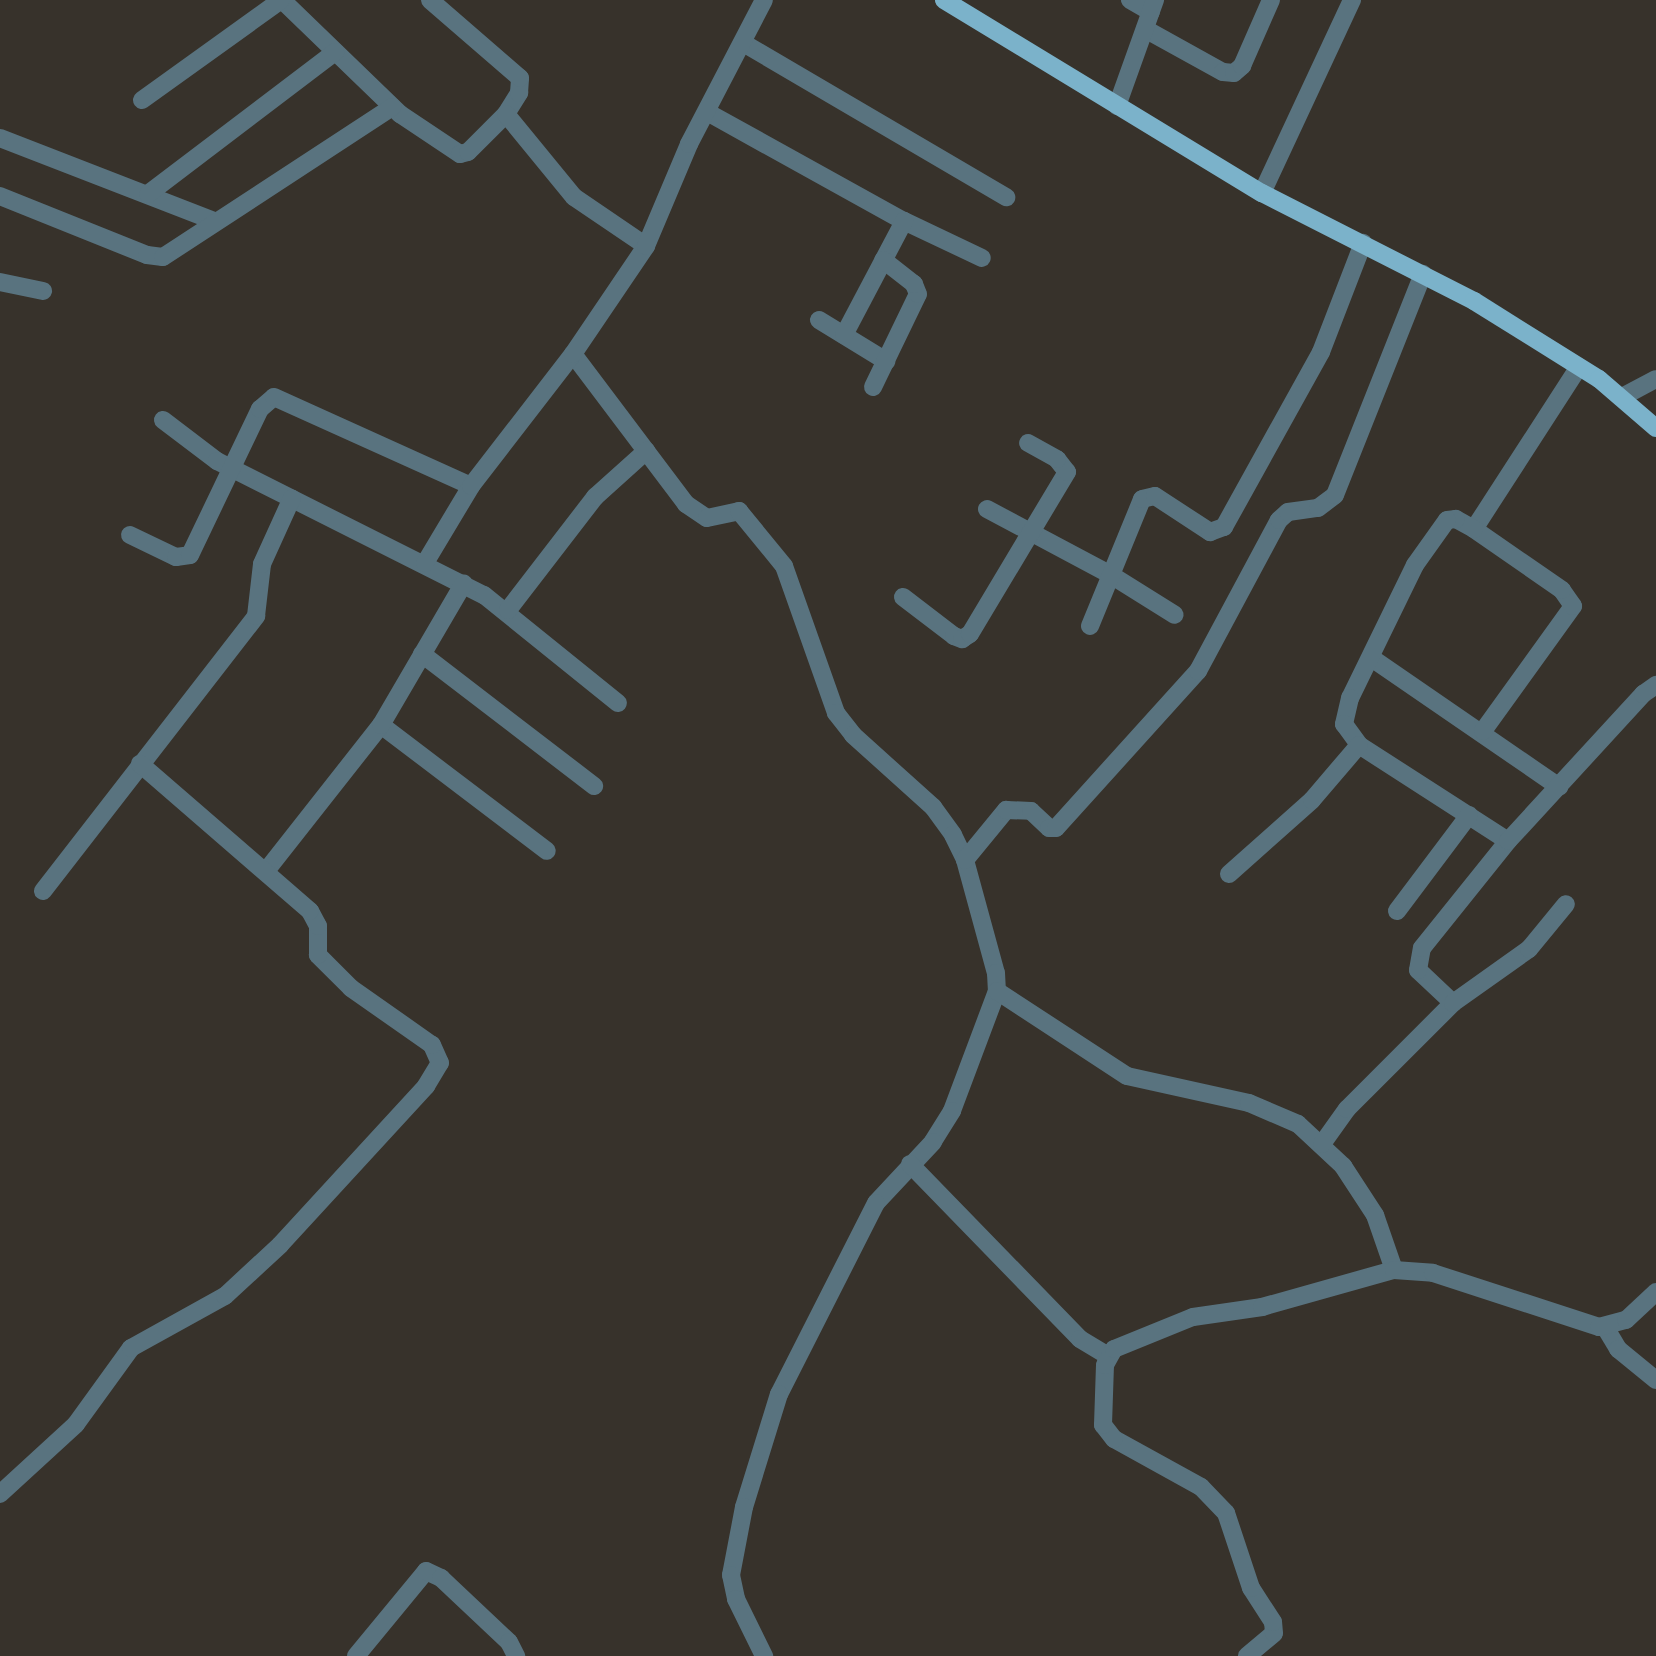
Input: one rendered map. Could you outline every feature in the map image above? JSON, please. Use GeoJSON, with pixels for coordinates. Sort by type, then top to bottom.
{"type":"FeatureCollection","features":[{"type":"Feature","properties":{"kind":"main road"},"geometry":{"type":"LineString","coordinates":[[944,0],[1262,193],[1423,274],[1579,367],[1622,397],[1656,428]]}},
{"type":"Feature","properties":{"kind":"street"},"geometry":{"type":"LineString","coordinates":[[142,100],[281,0],[392,107],[460,154],[468,152],[506,114],[519,93],[520,78],[430,0]]}},
{"type":"Feature","properties":{"kind":"street"},"geometry":{"type":"LineString","coordinates":[[425,563],[471,486],[573,354],[646,246],[707,112],[745,44],[764,0]]}},
{"type":"Feature","properties":{"kind":"street"},"geometry":{"type":"LineString","coordinates":[[1130,0],[1234,73],[1242,66],[1265,2]]}},
{"type":"Feature","properties":{"kind":"street"},"geometry":{"type":"LineString","coordinates":[[1262,193],[1352,0]]}},
{"type":"Feature","properties":{"kind":"street"},"geometry":{"type":"LineString","coordinates":[[1117,106],[1150,14]]}},
{"type":"Feature","properties":{"kind":"street"},"geometry":{"type":"LineString","coordinates":[[745,44],[1006,198]]}},
{"type":"Feature","properties":{"kind":"street"},"geometry":{"type":"LineString","coordinates":[[148,194],[335,52]]}},
{"type":"Feature","properties":{"kind":"street"},"geometry":{"type":"LineString","coordinates":[[0,196],[155,258],[173,252],[214,221],[392,107]]}},
{"type":"Feature","properties":{"kind":"street"},"geometry":{"type":"LineString","coordinates":[[707,112],[904,221],[982,258]]}},
{"type":"Feature","properties":{"kind":"street"},"geometry":{"type":"LineString","coordinates":[[506,114],[574,197],[646,246]]}},
{"type":"Feature","properties":{"kind":"street"},"geometry":{"type":"LineString","coordinates":[[0,138],[214,221]]}},
{"type":"Feature","properties":{"kind":"street"},"geometry":{"type":"LineString","coordinates":[[844,335],[904,221]]}},
{"type":"Feature","properties":{"kind":"street"},"geometry":{"type":"LineString","coordinates":[[1090,626],[1139,507],[1148,496],[1161,499],[1210,532],[1224,527],[1321,352],[1363,243]]}},
{"type":"Feature","properties":{"kind":"street"},"geometry":{"type":"LineString","coordinates":[[873,387],[918,294],[914,284],[883,260]]}},
{"type":"Feature","properties":{"kind":"street"},"geometry":{"type":"LineString","coordinates":[[965,860],[1006,810],[1031,811],[1049,828],[1056,828],[1198,671],[1279,520],[1288,512],[1318,509],[1335,495],[1423,274]]}},
{"type":"Feature","properties":{"kind":"street"},"geometry":{"type":"LineString","coordinates":[[0,282],[43,291]]}},
{"type":"Feature","properties":{"kind":"street"},"geometry":{"type":"LineString","coordinates":[[819,320],[886,361]]}},
{"type":"Feature","properties":{"kind":"street"},"geometry":{"type":"LineString","coordinates":[[573,354],[646,452],[697,514],[708,518],[731,510],[750,520],[784,566],[836,713],[853,735],[933,807],[965,860],[996,973],[997,991],[952,1111],[933,1142],[876,1203],[775,1406],[744,1507],[731,1575],[736,1599],[760,1654]]}},
{"type":"Feature","properties":{"kind":"street"},"geometry":{"type":"LineString","coordinates":[[1474,529],[1579,367]]}},
{"type":"Feature","properties":{"kind":"street"},"geometry":{"type":"LineString","coordinates":[[1622,397],[1656,379]]}},
{"type":"Feature","properties":{"kind":"street"},"geometry":{"type":"LineString","coordinates":[[130,535],[176,557],[190,555],[260,409],[274,397],[471,486]]}},
{"type":"Feature","properties":{"kind":"street"},"geometry":{"type":"LineString","coordinates":[[163,420],[233,470],[425,563],[508,610],[618,703]]}},
{"type":"Feature","properties":{"kind":"street"},"geometry":{"type":"LineString","coordinates":[[903,597],[962,639],[977,626],[1066,472],[1057,458],[1028,443]]}},
{"type":"Feature","properties":{"kind":"street"},"geometry":{"type":"LineString","coordinates":[[508,610],[595,497],[646,452]]}},
{"type":"Feature","properties":{"kind":"street"},"geometry":{"type":"LineString","coordinates":[[43,891],[256,616],[262,564],[292,498]]}},
{"type":"Feature","properties":{"kind":"street"},"geometry":{"type":"LineString","coordinates":[[987,509],[1111,575],[1175,615]]}},
{"type":"Feature","properties":{"kind":"street"},"geometry":{"type":"LineString","coordinates":[[1483,732],[1573,606],[1562,590],[1474,529],[1456,519],[1447,520],[1437,528],[1415,565],[1373,659],[1344,713],[1344,724],[1359,745],[1508,841]]}},
{"type":"Feature","properties":{"kind":"street"},"geometry":{"type":"LineString","coordinates":[[266,871],[381,725],[464,583]]}},
{"type":"Feature","properties":{"kind":"street"},"geometry":{"type":"LineString","coordinates":[[422,654],[594,786]]}},
{"type":"Feature","properties":{"kind":"street"},"geometry":{"type":"LineString","coordinates":[[1373,659],[1483,732],[1559,787]]}},
{"type":"Feature","properties":{"kind":"street"},"geometry":{"type":"LineString","coordinates":[[1453,1003],[1418,970],[1418,955],[1508,841],[1643,694],[1656,685]]}},
{"type":"Feature","properties":{"kind":"street"},"geometry":{"type":"LineString","coordinates":[[381,725],[547,850]]}},
{"type":"Feature","properties":{"kind":"street"},"geometry":{"type":"LineString","coordinates":[[1229,874],[1312,800],[1359,745]]}},
{"type":"Feature","properties":{"kind":"street"},"geometry":{"type":"LineString","coordinates":[[0,1494],[76,1424],[131,1348],[225,1296],[280,1245],[436,1073],[439,1052],[328,967],[315,948],[315,917],[266,871],[140,764]]}},
{"type":"Feature","properties":{"kind":"street"},"geometry":{"type":"LineString","coordinates":[[1396,911],[1469,815]]}},
{"type":"Feature","properties":{"kind":"street"},"geometry":{"type":"LineString","coordinates":[[1322,1144],[1347,1109],[1453,1003],[1529,949],[1566,904]]}},
{"type":"Feature","properties":{"kind":"street"},"geometry":{"type":"LineString","coordinates":[[997,991],[1127,1076],[1258,1106],[1298,1124],[1322,1144],[1375,1215],[1394,1270]]}},
{"type":"Feature","properties":{"kind":"street"},"geometry":{"type":"LineString","coordinates":[[910,1164],[1080,1339],[1108,1356]]}},
{"type":"Feature","properties":{"kind":"street"},"geometry":{"type":"LineString","coordinates":[[1108,1356],[1149,1332],[1193,1317],[1280,1303],[1394,1270],[1433,1273],[1579,1323],[1605,1327],[1626,1320],[1656,1292]]}},
{"type":"Feature","properties":{"kind":"street"},"geometry":{"type":"LineString","coordinates":[[1605,1327],[1618,1349],[1656,1380]]}},
{"type":"Feature","properties":{"kind":"street"},"geometry":{"type":"LineString","coordinates":[[1108,1356],[1102,1419],[1110,1436],[1217,1499],[1235,1531],[1251,1588],[1273,1622],[1274,1633],[1247,1656]]}},
{"type":"Feature","properties":{"kind":"street"},"geometry":{"type":"LineString","coordinates":[[356,1656],[426,1572],[441,1578],[509,1642],[516,1656]]}}]}
